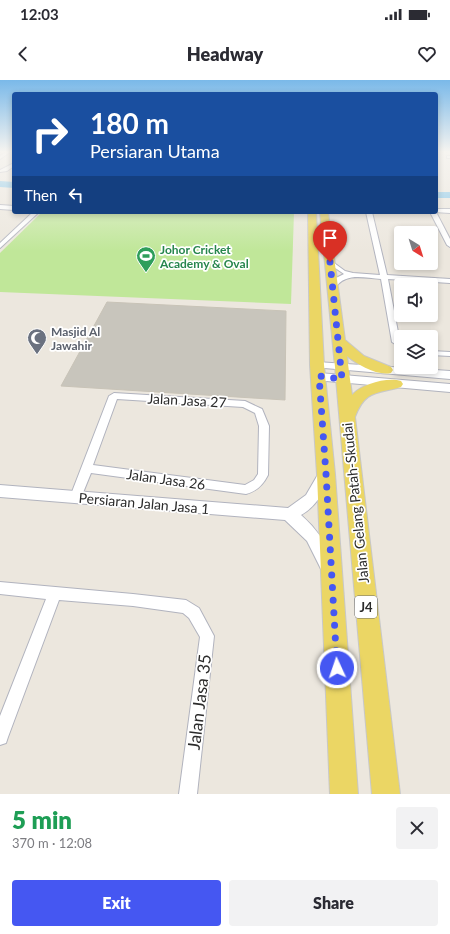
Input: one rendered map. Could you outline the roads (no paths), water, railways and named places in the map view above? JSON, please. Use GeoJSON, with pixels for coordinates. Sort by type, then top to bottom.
{"type":"FeatureCollection","features":[{"type":"Feature","properties":{"kind":"main road","name":"Jalan Gelang Patah-Skudai"},"geometry":{"type":"LineString","coordinates":[[312,214],[318,371],[326,474],[344,794]]}},
{"type":"Feature","properties":{"kind":"main road","name":"Jalan Gelang Patah-Skudai"},"geometry":{"type":"LineString","coordinates":[[324,214],[386,794]]}},
{"type":"Feature","properties":{"kind":"main road"},"geometry":{"type":"LineString","coordinates":[[338,340],[352,355],[364,363],[386,370]]}},
{"type":"Feature","properties":{"kind":"main road"},"geometry":{"type":"LineString","coordinates":[[346,420],[357,396],[370,388],[396,384]]}},
{"type":"Feature","properties":{"kind":"street"},"geometry":{"type":"LineString","coordinates":[[0,207],[12,208]]}},
{"type":"Feature","properties":{"kind":"street"},"geometry":{"type":"LineString","coordinates":[[438,207],[450,208]]}},
{"type":"Feature","properties":{"kind":"street"},"geometry":{"type":"LineString","coordinates":[[438,211],[450,211]]}},
{"type":"Feature","properties":{"kind":"street"},"geometry":{"type":"LineString","coordinates":[[0,246],[34,214]]}},
{"type":"Feature","properties":{"kind":"street"},"geometry":{"type":"LineString","coordinates":[[368,214],[384,277],[394,331]]}},
{"type":"Feature","properties":{"kind":"street"},"geometry":{"type":"LineString","coordinates":[[434,214],[450,245]]}},
{"type":"Feature","properties":{"kind":"street"},"geometry":{"type":"LineString","coordinates":[[0,235],[11,236]]}},
{"type":"Feature","properties":{"kind":"street"},"geometry":{"type":"LineString","coordinates":[[330,262],[343,272],[352,275]]}},
{"type":"Feature","properties":{"kind":"street"},"geometry":{"type":"LineString","coordinates":[[333,287],[337,280],[342,276],[352,275],[450,281]]}},
{"type":"Feature","properties":{"kind":"street"},"geometry":{"type":"LineString","coordinates":[[438,353],[450,354]]}},
{"type":"Feature","properties":{"kind":"street"},"geometry":{"type":"LineString","coordinates":[[342,373],[386,370],[450,375]]}},
{"type":"Feature","properties":{"kind":"street"},"geometry":{"type":"LineString","coordinates":[[318,371],[342,373],[396,384],[450,388]]}},
{"type":"Feature","properties":{"kind":"street","name":"Jalan Jasa 27"},"geometry":{"type":"LineString","coordinates":[[87,468],[114,396],[245,404],[259,411],[264,426],[263,475],[258,484],[246,490]]}},
{"type":"Feature","properties":{"kind":"street"},"geometry":{"type":"LineString","coordinates":[[76,497],[87,468]]}},
{"type":"Feature","properties":{"kind":"street","name":"Jalan Jasa 26"},"geometry":{"type":"LineString","coordinates":[[87,468],[246,490]]}},
{"type":"Feature","properties":{"kind":"street"},"geometry":{"type":"LineString","coordinates":[[326,474],[316,494],[305,507],[289,514],[310,532],[322,550],[331,574]]}},
{"type":"Feature","properties":{"kind":"street","name":"Persiaran Jalan Jasa 1"},"geometry":{"type":"LineString","coordinates":[[0,491],[289,514]]}},
{"type":"Feature","properties":{"kind":"street"},"geometry":{"type":"LineString","coordinates":[[0,588],[55,593],[0,737]]}},
{"type":"Feature","properties":{"kind":"street","name":"Jalan Jasa 35"},"geometry":{"type":"LineString","coordinates":[[55,593],[133,600],[186,607],[194,613],[207,636],[188,794]]}},
{"type":"Feature","properties":{"kind":"waterway"},"geometry":{"type":"LineString","coordinates":[[4,184],[12,185]]}},
{"type":"Feature","properties":{"kind":"waterway"},"geometry":{"type":"LineString","coordinates":[[438,195],[450,195]]}},
{"type":"Feature","properties":{"kind":"place","name":"Johor Cricket Academy & Oval"},"geometry":{"type":"Point","coordinates":[146,273]}},
{"type":"Feature","properties":{"kind":"place","name":"Masjid Al Jawahir"},"geometry":{"type":"Point","coordinates":[37,355]}}]}
